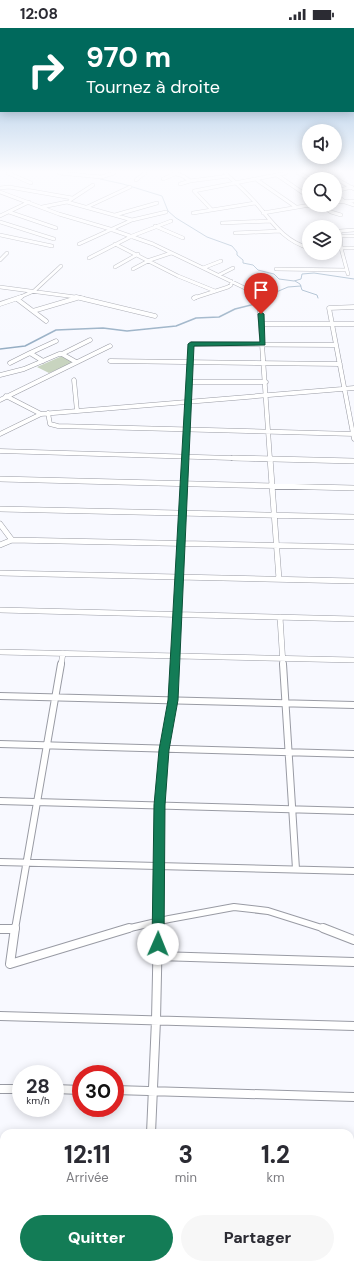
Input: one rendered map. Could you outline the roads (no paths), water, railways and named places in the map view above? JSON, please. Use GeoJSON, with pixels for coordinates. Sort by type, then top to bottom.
{"type":"FeatureCollection","features":[{"type":"Feature","properties":{"kind":"street"},"geometry":{"type":"LineString","coordinates":[[25,231],[54,239]]}},
{"type":"Feature","properties":{"kind":"street"},"geometry":{"type":"LineString","coordinates":[[79,244],[106,231]]}},
{"type":"Feature","properties":{"kind":"street"},"geometry":{"type":"LineString","coordinates":[[116,231],[132,236],[219,275],[249,290],[259,301],[262,324],[279,579]]}},
{"type":"Feature","properties":{"kind":"street"},"geometry":{"type":"LineString","coordinates":[[89,258],[144,231]]}},
{"type":"Feature","properties":{"kind":"street"},"geometry":{"type":"LineString","coordinates":[[167,231],[184,238]]}},
{"type":"Feature","properties":{"kind":"street"},"geometry":{"type":"LineString","coordinates":[[235,233],[280,231],[302,246]]}},
{"type":"Feature","properties":{"kind":"street"},"geometry":{"type":"LineString","coordinates":[[0,234],[52,246]]}},
{"type":"Feature","properties":{"kind":"street"},"geometry":{"type":"LineString","coordinates":[[342,236],[354,236]]}},
{"type":"Feature","properties":{"kind":"street"},"geometry":{"type":"LineString","coordinates":[[115,244],[150,260],[178,276],[215,291]]}},
{"type":"Feature","properties":{"kind":"street"},"geometry":{"type":"LineString","coordinates":[[342,248],[354,248]]}},
{"type":"Feature","properties":{"kind":"street"},"geometry":{"type":"LineString","coordinates":[[276,269],[347,272],[342,252]]}},
{"type":"Feature","properties":{"kind":"street"},"geometry":{"type":"LineString","coordinates":[[133,269],[150,260],[171,253]]}},
{"type":"Feature","properties":{"kind":"street"},"geometry":{"type":"LineString","coordinates":[[0,260],[7,254]]}},
{"type":"Feature","properties":{"kind":"street"},"geometry":{"type":"LineString","coordinates":[[115,267],[138,254]]}},
{"type":"Feature","properties":{"kind":"street"},"geometry":{"type":"LineString","coordinates":[[203,268],[221,261]]}},
{"type":"Feature","properties":{"kind":"street"},"geometry":{"type":"LineString","coordinates":[[0,304],[17,299],[34,291],[62,266]]}},
{"type":"Feature","properties":{"kind":"street"},"geometry":{"type":"LineString","coordinates":[[219,275],[233,268]]}},
{"type":"Feature","properties":{"kind":"street"},"geometry":{"type":"LineString","coordinates":[[194,298],[228,287],[231,285],[231,281]]}},
{"type":"Feature","properties":{"kind":"street"},"geometry":{"type":"LineString","coordinates":[[0,287],[77,298],[118,306],[155,316]]}},
{"type":"Feature","properties":{"kind":"street"},"geometry":{"type":"LineString","coordinates":[[34,312],[77,298]]}},
{"type":"Feature","properties":{"kind":"street"},"geometry":{"type":"LineString","coordinates":[[17,299],[46,321]]}},
{"type":"Feature","properties":{"kind":"street"},"geometry":{"type":"LineString","coordinates":[[48,413],[49,423],[54,426],[354,436],[329,308],[354,307]]}},
{"type":"Feature","properties":{"kind":"street"},"geometry":{"type":"LineString","coordinates":[[262,324],[354,324]]}},
{"type":"Feature","properties":{"kind":"street"},"geometry":{"type":"LineString","coordinates":[[0,375],[24,369],[42,362],[90,340]]}},
{"type":"Feature","properties":{"kind":"street"},"geometry":{"type":"LineString","coordinates":[[10,363],[56,341]]}},
{"type":"Feature","properties":{"kind":"street"},"geometry":{"type":"LineString","coordinates":[[151,1129],[158,956],[160,805],[164,750],[173,700],[191,344],[263,343],[336,345]]}},
{"type":"Feature","properties":{"kind":"street"},"geometry":{"type":"LineString","coordinates":[[0,400],[110,346]]}},
{"type":"Feature","properties":{"kind":"street"},"geometry":{"type":"LineString","coordinates":[[30,353],[42,362]]}},
{"type":"Feature","properties":{"kind":"street"},"geometry":{"type":"LineString","coordinates":[[62,354],[76,362]]}},
{"type":"Feature","properties":{"kind":"street"},"geometry":{"type":"LineString","coordinates":[[110,361],[340,364]]}},
{"type":"Feature","properties":{"kind":"street"},"geometry":{"type":"LineString","coordinates":[[74,380],[77,411]]}},
{"type":"Feature","properties":{"kind":"street"},"geometry":{"type":"LineString","coordinates":[[189,382],[266,382]]}},
{"type":"Feature","properties":{"kind":"street"},"geometry":{"type":"LineString","coordinates":[[0,434],[41,414],[48,413],[354,388]]}},
{"type":"Feature","properties":{"kind":"street"},"geometry":{"type":"LineString","coordinates":[[6,396],[41,414]]}},
{"type":"Feature","properties":{"kind":"street"},"geometry":{"type":"LineString","coordinates":[[348,410],[354,410]]}},
{"type":"Feature","properties":{"kind":"street"},"geometry":{"type":"LineString","coordinates":[[0,451],[354,461]]}},
{"type":"Feature","properties":{"kind":"street"},"geometry":{"type":"LineString","coordinates":[[0,479],[354,488]]}},
{"type":"Feature","properties":{"kind":"street"},"geometry":{"type":"LineString","coordinates":[[0,508],[354,517]]}},
{"type":"Feature","properties":{"kind":"street"},"geometry":{"type":"LineString","coordinates":[[0,524],[12,540]]}},
{"type":"Feature","properties":{"kind":"street"},"geometry":{"type":"LineString","coordinates":[[0,545],[12,540],[354,547]]}},
{"type":"Feature","properties":{"kind":"street"},"geometry":{"type":"LineString","coordinates":[[0,573],[354,581]]}},
{"type":"Feature","properties":{"kind":"street"},"geometry":{"type":"LineString","coordinates":[[0,610],[354,619]]}},
{"type":"Feature","properties":{"kind":"street"},"geometry":{"type":"LineString","coordinates":[[280,617],[296,869]]}},
{"type":"Feature","properties":{"kind":"street"},"geometry":{"type":"LineString","coordinates":[[0,652],[354,660]]}},
{"type":"Feature","properties":{"kind":"street"},"geometry":{"type":"LineString","coordinates":[[63,653],[26,862],[10,964],[158,920],[225,908],[241,907],[298,920],[354,940]]}},
{"type":"Feature","properties":{"kind":"street"},"geometry":{"type":"LineString","coordinates":[[0,696],[354,705]]}},
{"type":"Feature","properties":{"kind":"street"},"geometry":{"type":"LineString","coordinates":[[0,744],[164,750],[354,754]]}},
{"type":"Feature","properties":{"kind":"street"},"geometry":{"type":"LineString","coordinates":[[0,801],[354,811]]}},
{"type":"Feature","properties":{"kind":"street"},"geometry":{"type":"LineString","coordinates":[[0,862],[354,871]]}},
{"type":"Feature","properties":{"kind":"street"},"geometry":{"type":"LineString","coordinates":[[0,929],[15,929]]}},
{"type":"Feature","properties":{"kind":"street"},"geometry":{"type":"LineString","coordinates":[[158,956],[354,962]]}},
{"type":"Feature","properties":{"kind":"street"},"geometry":{"type":"LineString","coordinates":[[0,1016],[354,1026]]}},
{"type":"Feature","properties":{"kind":"street"},"geometry":{"type":"LineString","coordinates":[[0,1089],[12,1089]]}},
{"type":"Feature","properties":{"kind":"street"},"geometry":{"type":"LineString","coordinates":[[124,1090],[354,1097]]}},
{"type":"Feature","properties":{"kind":"waterway"},"geometry":{"type":"LineString","coordinates":[[197,231],[207,237],[232,246],[237,252],[237,255],[243,260],[243,263],[253,265],[258,270],[274,274],[279,279],[294,281],[301,279],[302,274],[314,273],[354,279]]}},
{"type":"Feature","properties":{"kind":"waterway"},"geometry":{"type":"LineString","coordinates":[[295,281],[301,286]]}},
{"type":"Feature","properties":{"kind":"waterway"},"geometry":{"type":"LineString","coordinates":[[266,297],[288,287],[301,286]]}},
{"type":"Feature","properties":{"kind":"waterway"},"geometry":{"type":"LineString","coordinates":[[301,286],[302,290],[317,295],[318,298]]}},
{"type":"Feature","properties":{"kind":"waterway"},"geometry":{"type":"LineString","coordinates":[[0,349],[25,346],[56,330],[103,328],[127,331],[176,326],[196,318],[219,317],[235,309],[263,302],[266,297]]}}]}
